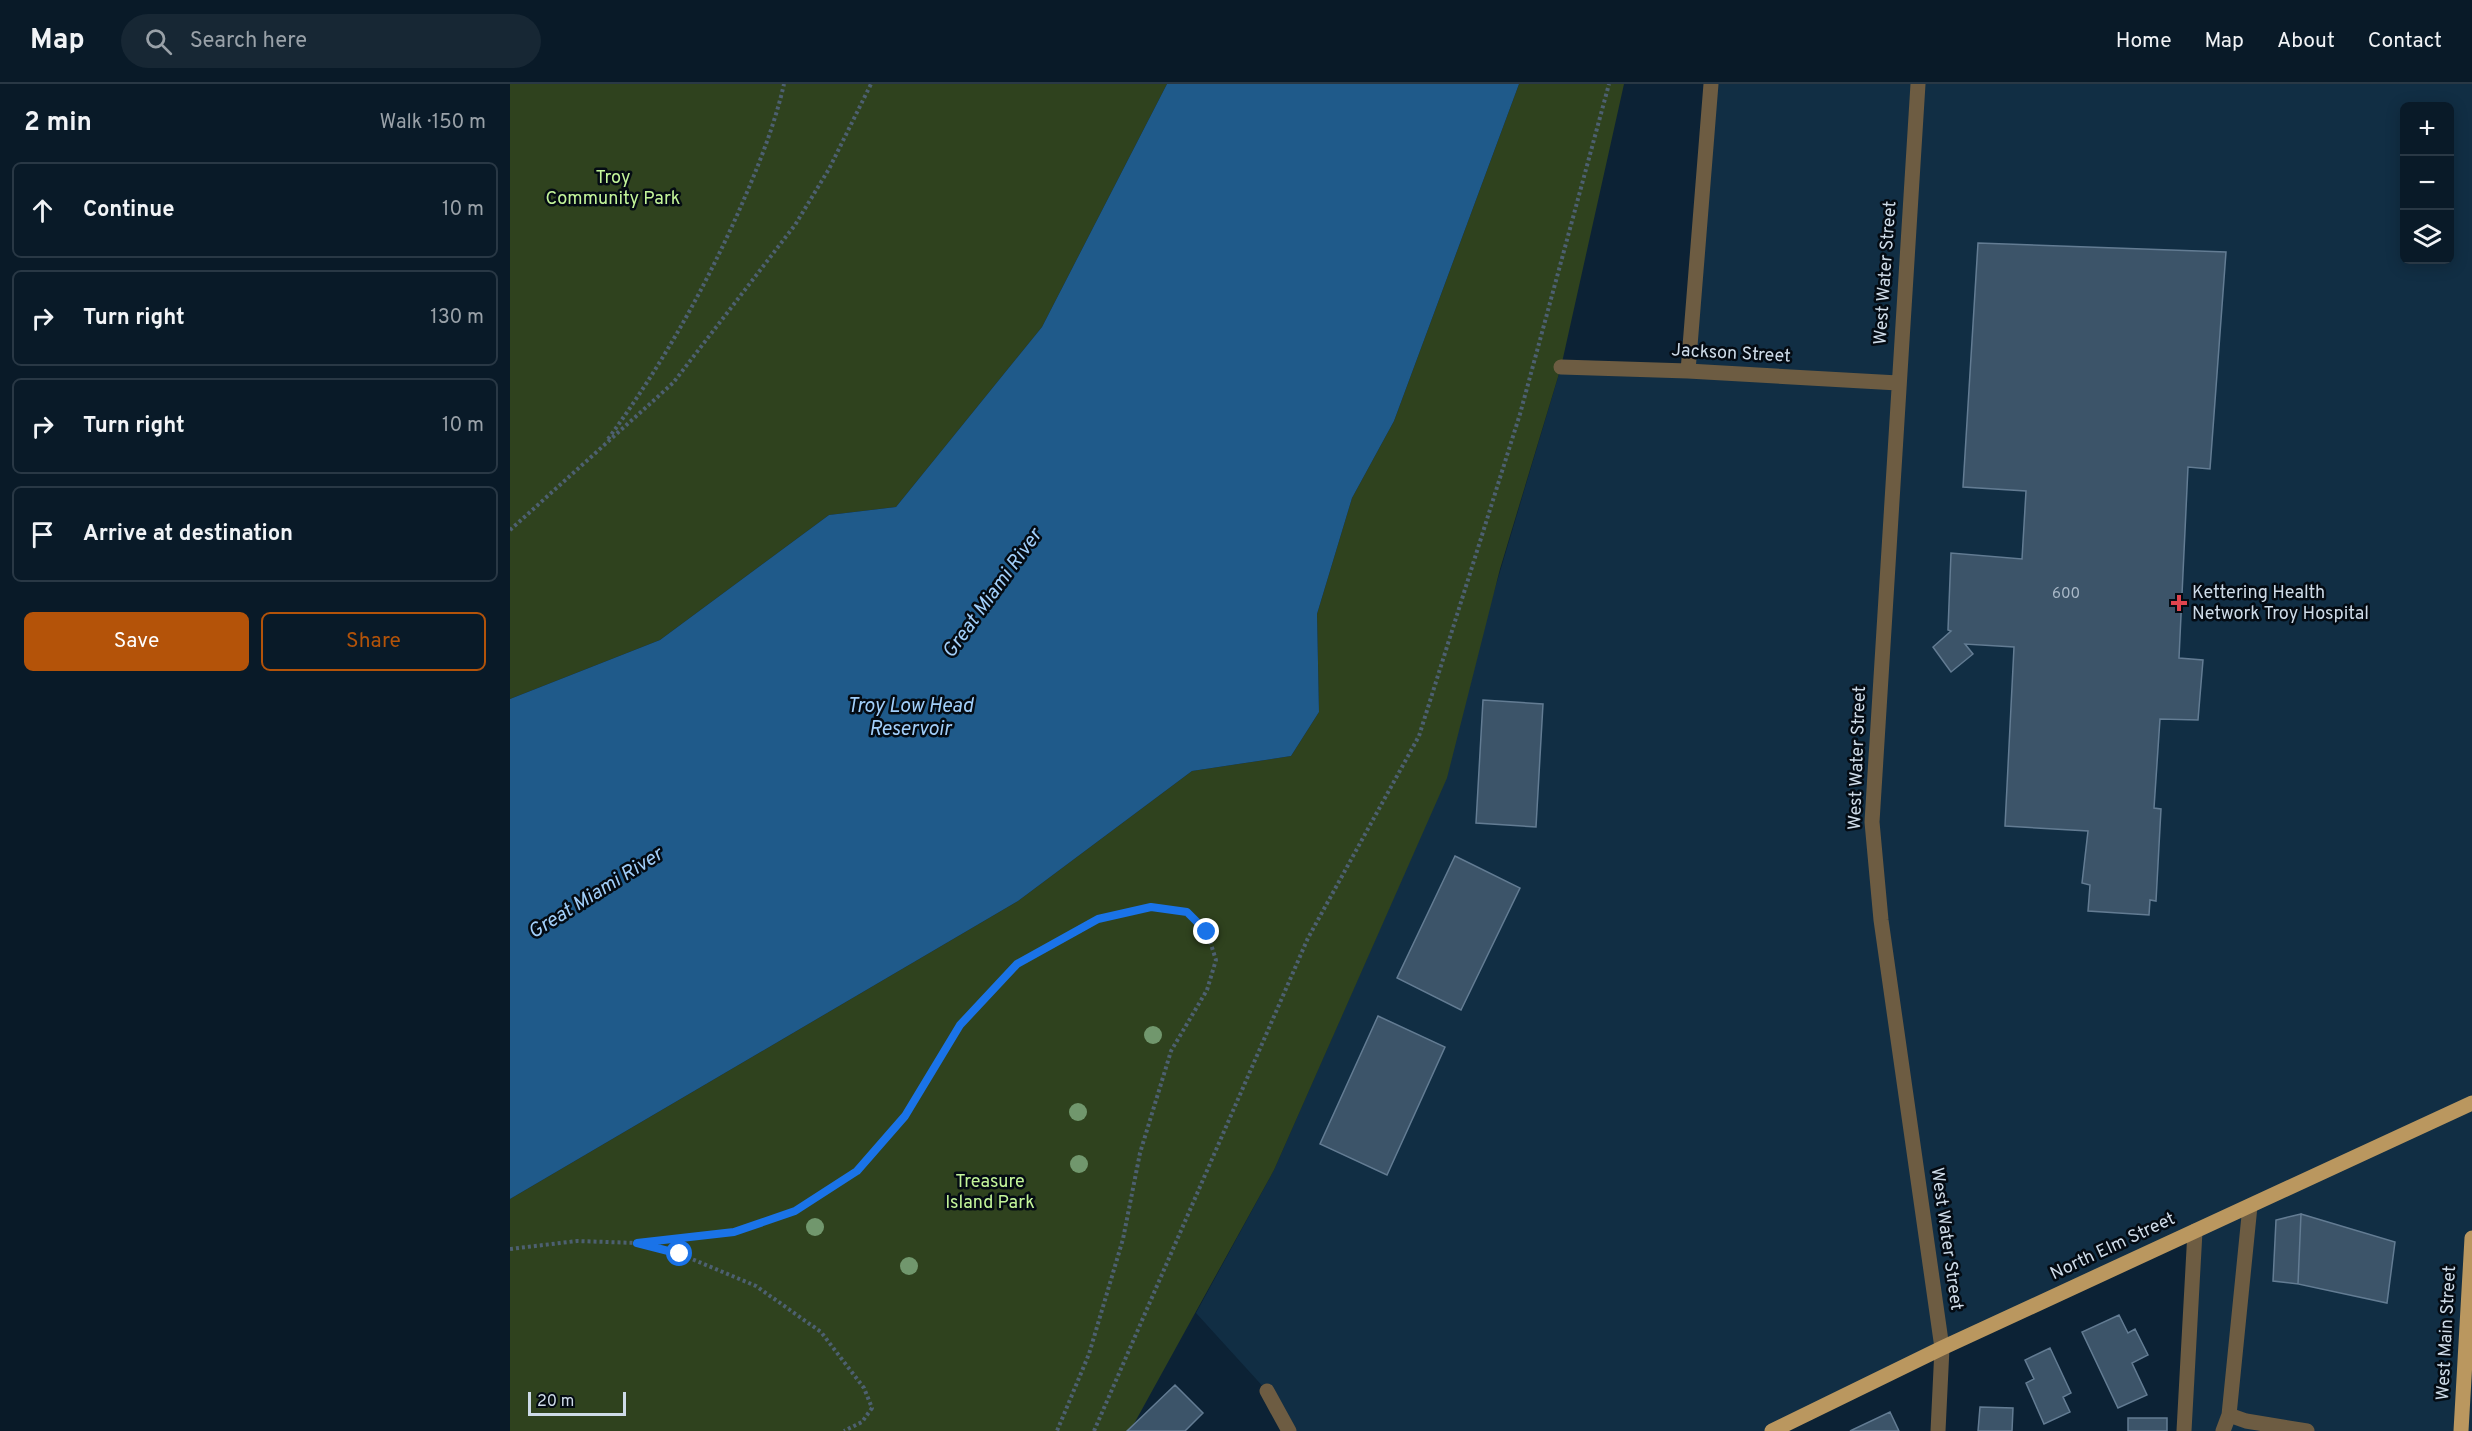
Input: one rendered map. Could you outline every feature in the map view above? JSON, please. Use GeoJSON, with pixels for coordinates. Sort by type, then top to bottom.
{"type":"FeatureCollection","features":[{"type":"Feature","properties":{"kind":"main road","name":"North Elm Street"},"geometry":{"type":"LineString","coordinates":[[1772,1431],[1942,1348],[2472,1102]]}},
{"type":"Feature","properties":{"kind":"main road","name":"West Main Street"},"geometry":{"type":"LineString","coordinates":[[2461,1431],[2472,1238]]}},
{"type":"Feature","properties":{"kind":"street"},"geometry":{"type":"LineString","coordinates":[[1688,371],[1711,84]]}},
{"type":"Feature","properties":{"kind":"street","name":"West Water Street"},"geometry":{"type":"LineString","coordinates":[[1918,84],[1872,822],[1881,920],[1942,1348],[1938,1431]]}},
{"type":"Feature","properties":{"kind":"street","name":"Jackson Street"},"geometry":{"type":"LineString","coordinates":[[1561,367],[1688,371],[1898,383]]}},
{"type":"Feature","properties":{"kind":"street"},"geometry":{"type":"LineString","coordinates":[[2223,1431],[2229,1415],[2250,1206]]}},
{"type":"Feature","properties":{"kind":"street"},"geometry":{"type":"LineString","coordinates":[[2184,1431],[2195,1231]]}},
{"type":"Feature","properties":{"kind":"street"},"geometry":{"type":"LineString","coordinates":[[1267,1391],[1288,1431]]}},
{"type":"Feature","properties":{"kind":"street"},"geometry":{"type":"LineString","coordinates":[[2229,1415],[2244,1426],[2307,1431]]}},
{"type":"Feature","properties":{"kind":"path"},"geometry":{"type":"LineString","coordinates":[[603,444],[656,372],[702,291],[751,183],[784,84]]}},
{"type":"Feature","properties":{"kind":"path"},"geometry":{"type":"LineString","coordinates":[[510,530],[673,383],[795,225],[829,169],[872,84]]}},
{"type":"Feature","properties":{"kind":"path"},"geometry":{"type":"LineString","coordinates":[[1094,1431],[1308,938],[1419,736],[1521,414],[1609,84]]}},
{"type":"Feature","properties":{"kind":"path"},"geometry":{"type":"LineString","coordinates":[[510,1249],[577,1241],[637,1243],[734,1232],[795,1211],[857,1171],[905,1116],[960,1025],[1017,964],[1098,919],[1151,907],[1187,912],[1207,932],[1216,960],[1207,990],[1171,1051],[1140,1153],[1123,1239],[1089,1354],[1057,1431]]}},
{"type":"Feature","properties":{"kind":"path"},"geometry":{"type":"LineString","coordinates":[[637,1243],[680,1254],[756,1286],[821,1332],[864,1388],[872,1408],[862,1422],[844,1431]]}},
{"type":"Feature","properties":{"kind":"shaded area","name":"Kettering Health Network Troy Hospital"},"geometry":{"type":"Polygon","coordinates":[[[1711,84],[2472,84],[2472,1431],[2184,1431],[2195,1231],[1772,1431],[1289,1431],[1267,1391],[1196,1313],[1274,1170],[1422,833],[1561,367],[1688,371],[1711,84]]]}},
{"type":"Feature","properties":{"kind":"green space","name":"Troy Community Park"},"geometry":{"type":"Polygon","coordinates":[[[510,84],[1167,84],[1042,327],[896,507],[829,515],[660,640],[510,699],[510,84]]]}},
{"type":"Feature","properties":{"kind":"green space","name":"Treasure Island Park"},"geometry":{"type":"Polygon","coordinates":[[[1519,84],[1624,84],[1561,367],[1500,569],[1447,778],[1274,1170],[1130,1431],[510,1431],[510,1199],[1018,901],[1192,771],[1291,756],[1319,712],[1317,614],[1352,498],[1394,421],[1519,84]]]}},
{"type":"Feature","properties":{"kind":"water","name":"Troy Low Head Reservoir"},"geometry":{"type":"Polygon","coordinates":[[[1167,84],[1519,84],[1394,421],[1352,498],[1317,614],[1319,712],[1291,756],[1192,771],[1018,901],[510,1199],[510,699],[660,640],[829,515],[896,507],[1042,327],[1167,84]]]}},
{"type":"Feature","properties":{"kind":"building"},"geometry":{"type":"Polygon","coordinates":[[[1978,243],[2226,252],[2210,469],[2188,467],[2179,658],[2203,660],[2198,720],[2160,719],[2154,808],[2161,809],[2156,901],[2150,900],[2149,915],[2088,911],[2090,885],[2082,883],[2088,831],[2005,826],[2014,647],[1965,644],[1973,654],[1951,672],[1933,647],[1951,631],[1948,630],[1951,553],[2022,559],[2026,491],[1963,487],[1978,243]]]}},
{"type":"Feature","properties":{"kind":"building"},"geometry":{"type":"Polygon","coordinates":[[[1483,700],[1543,704],[1536,827],[1476,823],[1483,700]]]}},
{"type":"Feature","properties":{"kind":"building"},"geometry":{"type":"Polygon","coordinates":[[[1455,856],[1520,888],[1461,1010],[1397,978],[1455,856]]]}},
{"type":"Feature","properties":{"kind":"building"},"geometry":{"type":"Polygon","coordinates":[[[1378,1016],[1445,1047],[1387,1175],[1320,1144],[1378,1016]]]}},
{"type":"Feature","properties":{"kind":"building"},"geometry":{"type":"Polygon","coordinates":[[[2301,1214],[2298,1284],[2273,1281],[2276,1220],[2301,1214]]]}},
{"type":"Feature","properties":{"kind":"building"},"geometry":{"type":"Polygon","coordinates":[[[2301,1214],[2395,1242],[2387,1303],[2298,1284],[2301,1214]]]}},
{"type":"Feature","properties":{"kind":"building"},"geometry":{"type":"Polygon","coordinates":[[[2119,1315],[2128,1333],[2135,1329],[2148,1355],[2132,1363],[2147,1395],[2118,1408],[2082,1332],[2119,1315]]]}},
{"type":"Feature","properties":{"kind":"building"},"geometry":{"type":"Polygon","coordinates":[[[2050,1348],[2071,1393],[2063,1397],[2070,1412],[2044,1424],[2026,1383],[2034,1379],[2025,1360],[2050,1348]]]}},
{"type":"Feature","properties":{"kind":"building"},"geometry":{"type":"Polygon","coordinates":[[[1175,1385],[1203,1413],[1185,1431],[1127,1431],[1175,1385]]]}},
{"type":"Feature","properties":{"kind":"building"},"geometry":{"type":"Polygon","coordinates":[[[1980,1407],[2013,1408],[2012,1431],[1978,1431],[1980,1407]]]}},
{"type":"Feature","properties":{"kind":"building"},"geometry":{"type":"Polygon","coordinates":[[[1890,1412],[1899,1431],[1850,1431],[1890,1412]]]}},
{"type":"Feature","properties":{"kind":"building"},"geometry":{"type":"Polygon","coordinates":[[[2128,1418],[2167,1418],[2167,1431],[2128,1431],[2128,1418]]]}},
{"type":"Feature","properties":{"kind":"place","name":"Kettering Health Network Troy Hospital"},"geometry":{"type":"Point","coordinates":[2179,603]}},
{"type":"Feature","properties":{"kind":"route"},"geometry":{"type":"LineString","coordinates":[[680,1254],[637,1243],[734,1232],[795,1211],[857,1171],[905,1116],[960,1025],[1017,964],[1098,919],[1151,907],[1187,912],[1207,932]]}},
{"type":"Feature","properties":{"kind":"water label","name":"Great Miami River"},"geometry":{"type":"Point","coordinates":[993,594]}},
{"type":"Feature","properties":{"kind":"water label","name":"Great Miami River"},"geometry":{"type":"Point","coordinates":[596,894]}}]}
